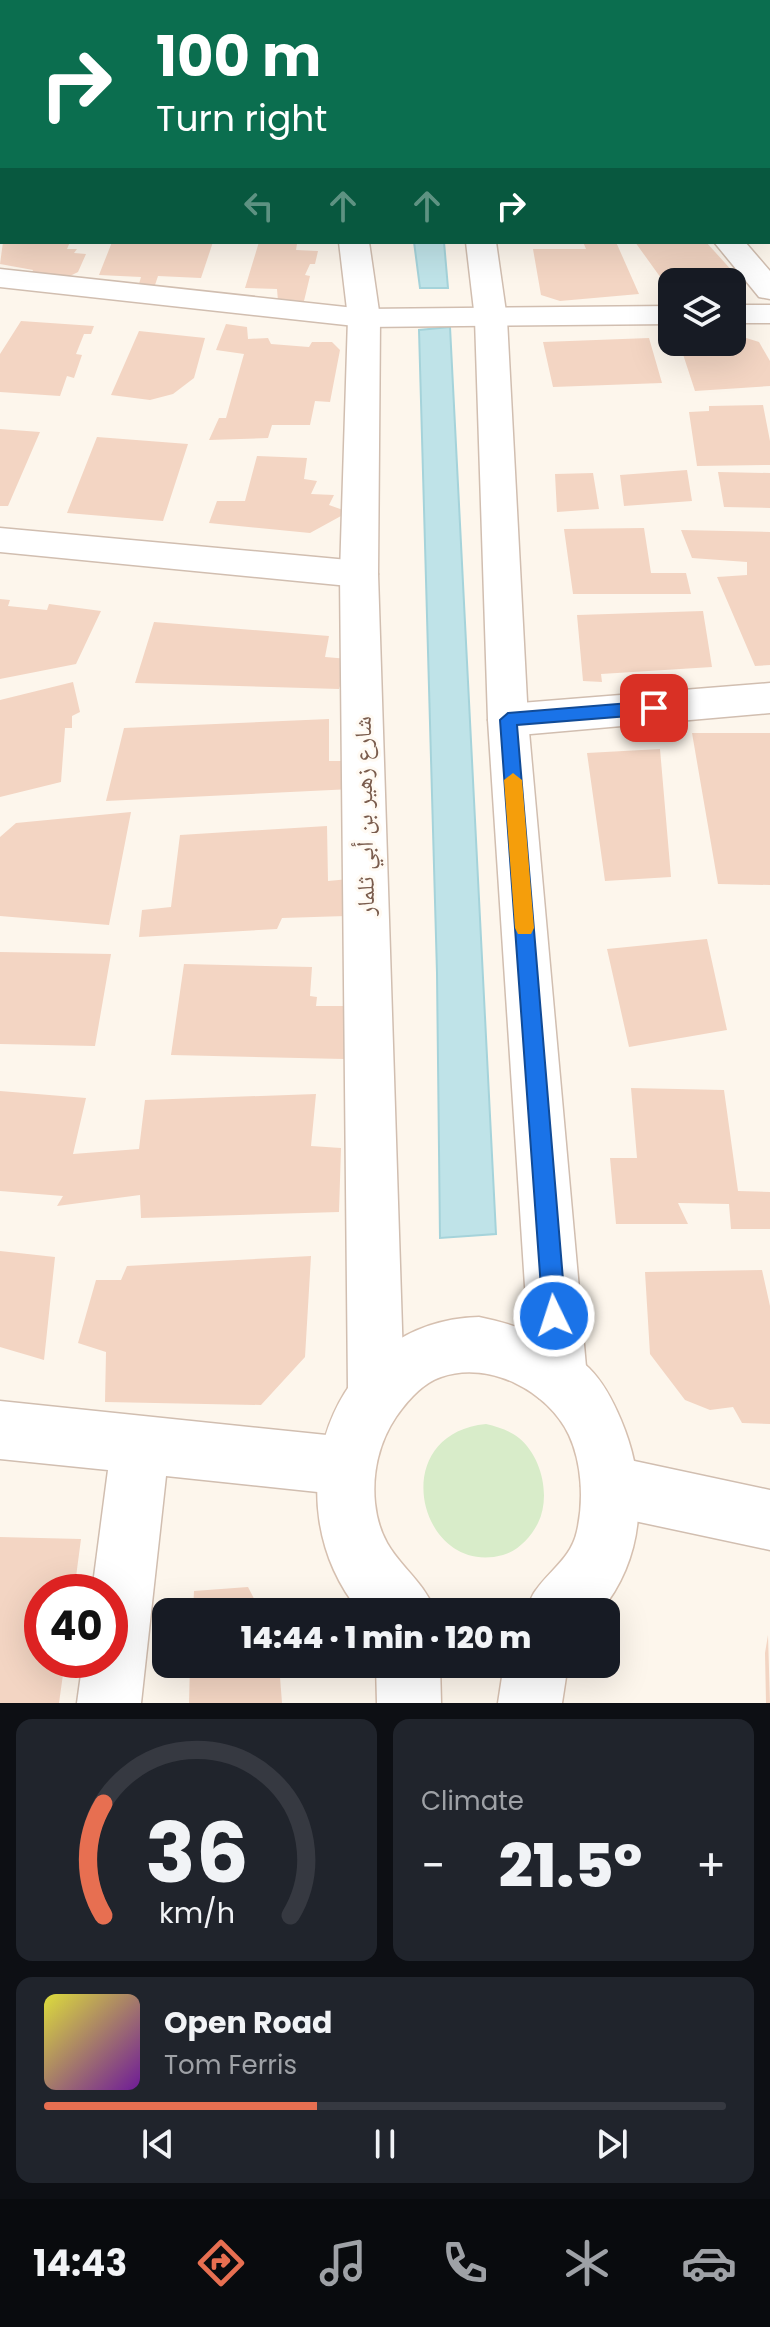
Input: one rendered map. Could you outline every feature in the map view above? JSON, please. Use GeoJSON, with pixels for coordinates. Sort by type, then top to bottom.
{"type":"FeatureCollection","features":[{"type":"Feature","properties":{"kind":"street","name":"شارع زهير بن أبي ثلمار"},"geometry":{"type":"LineString","coordinates":[[354,244],[364,318],[359,574],[376,1391]]}},
{"type":"Feature","properties":{"kind":"street"},"geometry":{"type":"LineString","coordinates":[[481,244],[491,319],[508,720],[559,1378]]}},
{"type":"Feature","properties":{"kind":"street"},"geometry":{"type":"LineString","coordinates":[[731,244],[770,290]]}},
{"type":"Feature","properties":{"kind":"street"},"geometry":{"type":"LineString","coordinates":[[0,278],[364,318],[658,315]]}},
{"type":"Feature","properties":{"kind":"street"},"geometry":{"type":"LineString","coordinates":[[746,314],[770,314]]}},
{"type":"Feature","properties":{"kind":"street"},"geometry":{"type":"LineString","coordinates":[[0,540],[359,574]]}},
{"type":"Feature","properties":{"kind":"street"},"geometry":{"type":"LineString","coordinates":[[508,720],[770,698]]}},
{"type":"Feature","properties":{"kind":"street"},"geometry":{"type":"LineString","coordinates":[[390,1598],[377,1585],[356,1548],[346,1508],[346,1466],[356,1426],[376,1391],[408,1363],[445,1348],[485,1345],[524,1356],[559,1378],[586,1409],[603,1446],[611,1486],[609,1527],[596,1566],[575,1598]]}},
{"type":"Feature","properties":{"kind":"street"},"geometry":{"type":"LineString","coordinates":[[0,1430],[346,1466]]}},
{"type":"Feature","properties":{"kind":"street"},"geometry":{"type":"LineString","coordinates":[[109,1703],[141,1443]]}},
{"type":"Feature","properties":{"kind":"street"},"geometry":{"type":"LineString","coordinates":[[611,1486],[770,1520]]}},
{"type":"Feature","properties":{"kind":"street"},"geometry":{"type":"LineString","coordinates":[[408,1678],[409,1703]]}},
{"type":"Feature","properties":{"kind":"street"},"geometry":{"type":"LineString","coordinates":[[530,1703],[534,1678]]}},
{"type":"Feature","properties":{"kind":"green space"},"geometry":{"type":"Polygon","coordinates":[[[486,1424],[511,1433],[527,1446],[539,1466],[544,1501],[538,1523],[519,1547],[503,1555],[474,1556],[451,1546],[434,1526],[425,1502],[424,1476],[434,1452],[454,1433],[486,1424]]]}},
{"type":"Feature","properties":{"kind":"water"},"geometry":{"type":"Polygon","coordinates":[[[414,244],[444,244],[448,288],[420,288],[414,244]]]}},
{"type":"Feature","properties":{"kind":"water"},"geometry":{"type":"Polygon","coordinates":[[[450,327],[496,1234],[440,1238],[437,973],[419,330],[450,327]]]}},
{"type":"Feature","properties":{"kind":"building"},"geometry":{"type":"Polygon","coordinates":[[[3,244],[69,244],[67,249],[77,249],[74,253],[86,254],[78,272],[66,278],[31,274],[33,270],[0,264],[3,244]]]}},
{"type":"Feature","properties":{"kind":"building"},"geometry":{"type":"Polygon","coordinates":[[[111,244],[212,244],[201,278],[158,276],[155,285],[139,284],[141,277],[99,275],[111,244]]]}},
{"type":"Feature","properties":{"kind":"building"},"geometry":{"type":"Polygon","coordinates":[[[258,244],[297,244],[296,250],[318,251],[315,264],[310,264],[305,275],[310,276],[304,301],[278,301],[277,289],[245,288],[258,244]]]}},
{"type":"Feature","properties":{"kind":"building"},"geometry":{"type":"Polygon","coordinates":[[[584,244],[617,244],[639,294],[560,301],[541,295],[533,249],[586,249],[584,244]]]}},
{"type":"Feature","properties":{"kind":"building"},"geometry":{"type":"Polygon","coordinates":[[[636,244],[708,244],[730,268],[658,268],[658,274],[636,244]]]}},
{"type":"Feature","properties":{"kind":"building"},"geometry":{"type":"Polygon","coordinates":[[[21,321],[94,326],[91,334],[84,334],[76,354],[82,355],[74,378],[67,376],[60,396],[0,392],[0,354],[21,321]]]}},
{"type":"Feature","properties":{"kind":"building"},"geometry":{"type":"Polygon","coordinates":[[[226,324],[247,327],[248,339],[268,338],[271,344],[309,347],[312,342],[332,342],[340,350],[330,402],[315,401],[310,425],[272,425],[268,438],[209,440],[219,418],[226,418],[244,354],[216,350],[226,324]]]}},
{"type":"Feature","properties":{"kind":"building"},"geometry":{"type":"Polygon","coordinates":[[[139,331],[205,338],[194,378],[173,394],[150,400],[111,395],[139,331]]]}},
{"type":"Feature","properties":{"kind":"building"},"geometry":{"type":"Polygon","coordinates":[[[649,338],[662,383],[553,387],[543,342],[649,338]]]}},
{"type":"Feature","properties":{"kind":"building"},"geometry":{"type":"Polygon","coordinates":[[[746,338],[759,342],[770,361],[770,386],[695,391],[684,356],[746,356],[746,338]]]}},
{"type":"Feature","properties":{"kind":"building"},"geometry":{"type":"Polygon","coordinates":[[[763,405],[770,441],[770,465],[697,466],[689,412],[709,411],[709,406],[763,405]]]}},
{"type":"Feature","properties":{"kind":"building"},"geometry":{"type":"Polygon","coordinates":[[[0,429],[40,432],[8,506],[0,506],[0,429]]]}},
{"type":"Feature","properties":{"kind":"building"},"geometry":{"type":"Polygon","coordinates":[[[97,437],[188,444],[163,521],[67,513],[97,437]]]}},
{"type":"Feature","properties":{"kind":"building"},"geometry":{"type":"Polygon","coordinates":[[[257,456],[307,458],[304,479],[317,481],[311,494],[334,495],[329,505],[343,510],[341,516],[310,533],[209,523],[217,501],[245,501],[257,456]]]}},
{"type":"Feature","properties":{"kind":"building"},"geometry":{"type":"Polygon","coordinates":[[[687,470],[692,501],[624,506],[620,475],[687,470]]]}},
{"type":"Feature","properties":{"kind":"building"},"geometry":{"type":"Polygon","coordinates":[[[718,472],[770,473],[770,508],[724,507],[718,472]]]}},
{"type":"Feature","properties":{"kind":"building"},"geometry":{"type":"Polygon","coordinates":[[[593,473],[599,509],[557,512],[555,474],[593,473]]]}},
{"type":"Feature","properties":{"kind":"building"},"geometry":{"type":"Polygon","coordinates":[[[644,528],[651,573],[686,573],[691,594],[573,594],[564,529],[644,528]]]}},
{"type":"Feature","properties":{"kind":"building"},"geometry":{"type":"Polygon","coordinates":[[[681,530],[770,532],[770,665],[755,666],[717,577],[747,575],[747,562],[692,558],[681,530]]]}},
{"type":"Feature","properties":{"kind":"building"},"geometry":{"type":"Polygon","coordinates":[[[0,599],[10,600],[8,606],[47,610],[49,604],[101,611],[76,664],[0,679],[0,599]]]}},
{"type":"Feature","properties":{"kind":"building"},"geometry":{"type":"Polygon","coordinates":[[[703,611],[712,667],[601,674],[602,682],[583,681],[577,615],[703,611]]]}},
{"type":"Feature","properties":{"kind":"building"},"geometry":{"type":"Polygon","coordinates":[[[154,622],[329,636],[325,657],[349,659],[339,689],[135,683],[154,622]]]}},
{"type":"Feature","properties":{"kind":"building"},"geometry":{"type":"Polygon","coordinates":[[[73,682],[80,712],[72,716],[72,728],[65,728],[61,782],[0,797],[0,700],[73,682]]]}},
{"type":"Feature","properties":{"kind":"building"},"geometry":{"type":"Polygon","coordinates":[[[329,719],[329,761],[347,761],[352,789],[106,801],[124,728],[329,719]]]}},
{"type":"Feature","properties":{"kind":"building"},"geometry":{"type":"Polygon","coordinates":[[[692,733],[770,733],[770,885],[718,884],[692,733]]]}},
{"type":"Feature","properties":{"kind":"building"},"geometry":{"type":"Polygon","coordinates":[[[660,749],[671,877],[605,881],[587,753],[660,749]]]}},
{"type":"Feature","properties":{"kind":"building"},"geometry":{"type":"Polygon","coordinates":[[[131,812],[109,925],[0,916],[0,837],[16,823],[131,812]]]}},
{"type":"Feature","properties":{"kind":"building"},"geometry":{"type":"Polygon","coordinates":[[[327,826],[328,881],[349,879],[346,916],[282,918],[277,929],[139,937],[142,910],[171,907],[180,835],[327,826]]]}},
{"type":"Feature","properties":{"kind":"building"},"geometry":{"type":"Polygon","coordinates":[[[707,939],[727,1030],[629,1047],[607,949],[707,939]]]}},
{"type":"Feature","properties":{"kind":"building"},"geometry":{"type":"Polygon","coordinates":[[[0,952],[111,954],[95,1046],[0,1044],[0,952]]]}},
{"type":"Feature","properties":{"kind":"building"},"geometry":{"type":"Polygon","coordinates":[[[184,964],[312,967],[310,996],[317,997],[316,1006],[347,1006],[344,1059],[171,1055],[184,964]]]}},
{"type":"Feature","properties":{"kind":"building"},"geometry":{"type":"Polygon","coordinates":[[[631,1088],[724,1090],[738,1191],[770,1192],[770,1229],[731,1229],[729,1204],[678,1203],[688,1224],[616,1224],[610,1158],[637,1158],[631,1088]]]}},
{"type":"Feature","properties":{"kind":"building"},"geometry":{"type":"Polygon","coordinates":[[[0,1091],[86,1098],[73,1154],[139,1149],[145,1100],[316,1094],[311,1146],[341,1148],[339,1212],[141,1218],[140,1195],[57,1206],[63,1196],[0,1191],[0,1091]]]}},
{"type":"Feature","properties":{"kind":"building"},"geometry":{"type":"Polygon","coordinates":[[[0,1251],[55,1257],[44,1360],[0,1347],[0,1251]]]}},
{"type":"Feature","properties":{"kind":"building"},"geometry":{"type":"Polygon","coordinates":[[[311,1256],[305,1357],[261,1405],[105,1402],[106,1352],[78,1343],[96,1280],[121,1280],[127,1266],[311,1256]]]}},
{"type":"Feature","properties":{"kind":"building"},"geometry":{"type":"Polygon","coordinates":[[[762,1270],[770,1306],[770,1424],[742,1423],[733,1407],[710,1410],[685,1400],[650,1354],[645,1272],[762,1270]]]}},
{"type":"Feature","properties":{"kind":"building"},"geometry":{"type":"Polygon","coordinates":[[[0,1537],[81,1539],[76,1574],[24,1574],[24,1678],[62,1678],[59,1703],[0,1703],[0,1537]]]}},
{"type":"Feature","properties":{"kind":"building"},"geometry":{"type":"Polygon","coordinates":[[[248,1587],[254,1598],[194,1598],[194,1591],[248,1587]]]}},
{"type":"Feature","properties":{"kind":"building"},"geometry":{"type":"Polygon","coordinates":[[[768,1635],[770,1703],[766,1703],[765,1653],[768,1635]]]}},
{"type":"Feature","properties":{"kind":"building"},"geometry":{"type":"Polygon","coordinates":[[[190,1678],[280,1678],[282,1703],[189,1703],[190,1678]]]}},
{"type":"Feature","properties":{"kind":"slow traffic"},"geometry":{"type":"LineString","coordinates":[[513,780],[524,928]]}},
{"type":"Feature","properties":{"kind":"route"},"geometry":{"type":"LineString","coordinates":[[554,1316],[508,720],[654,708]]}}]}
